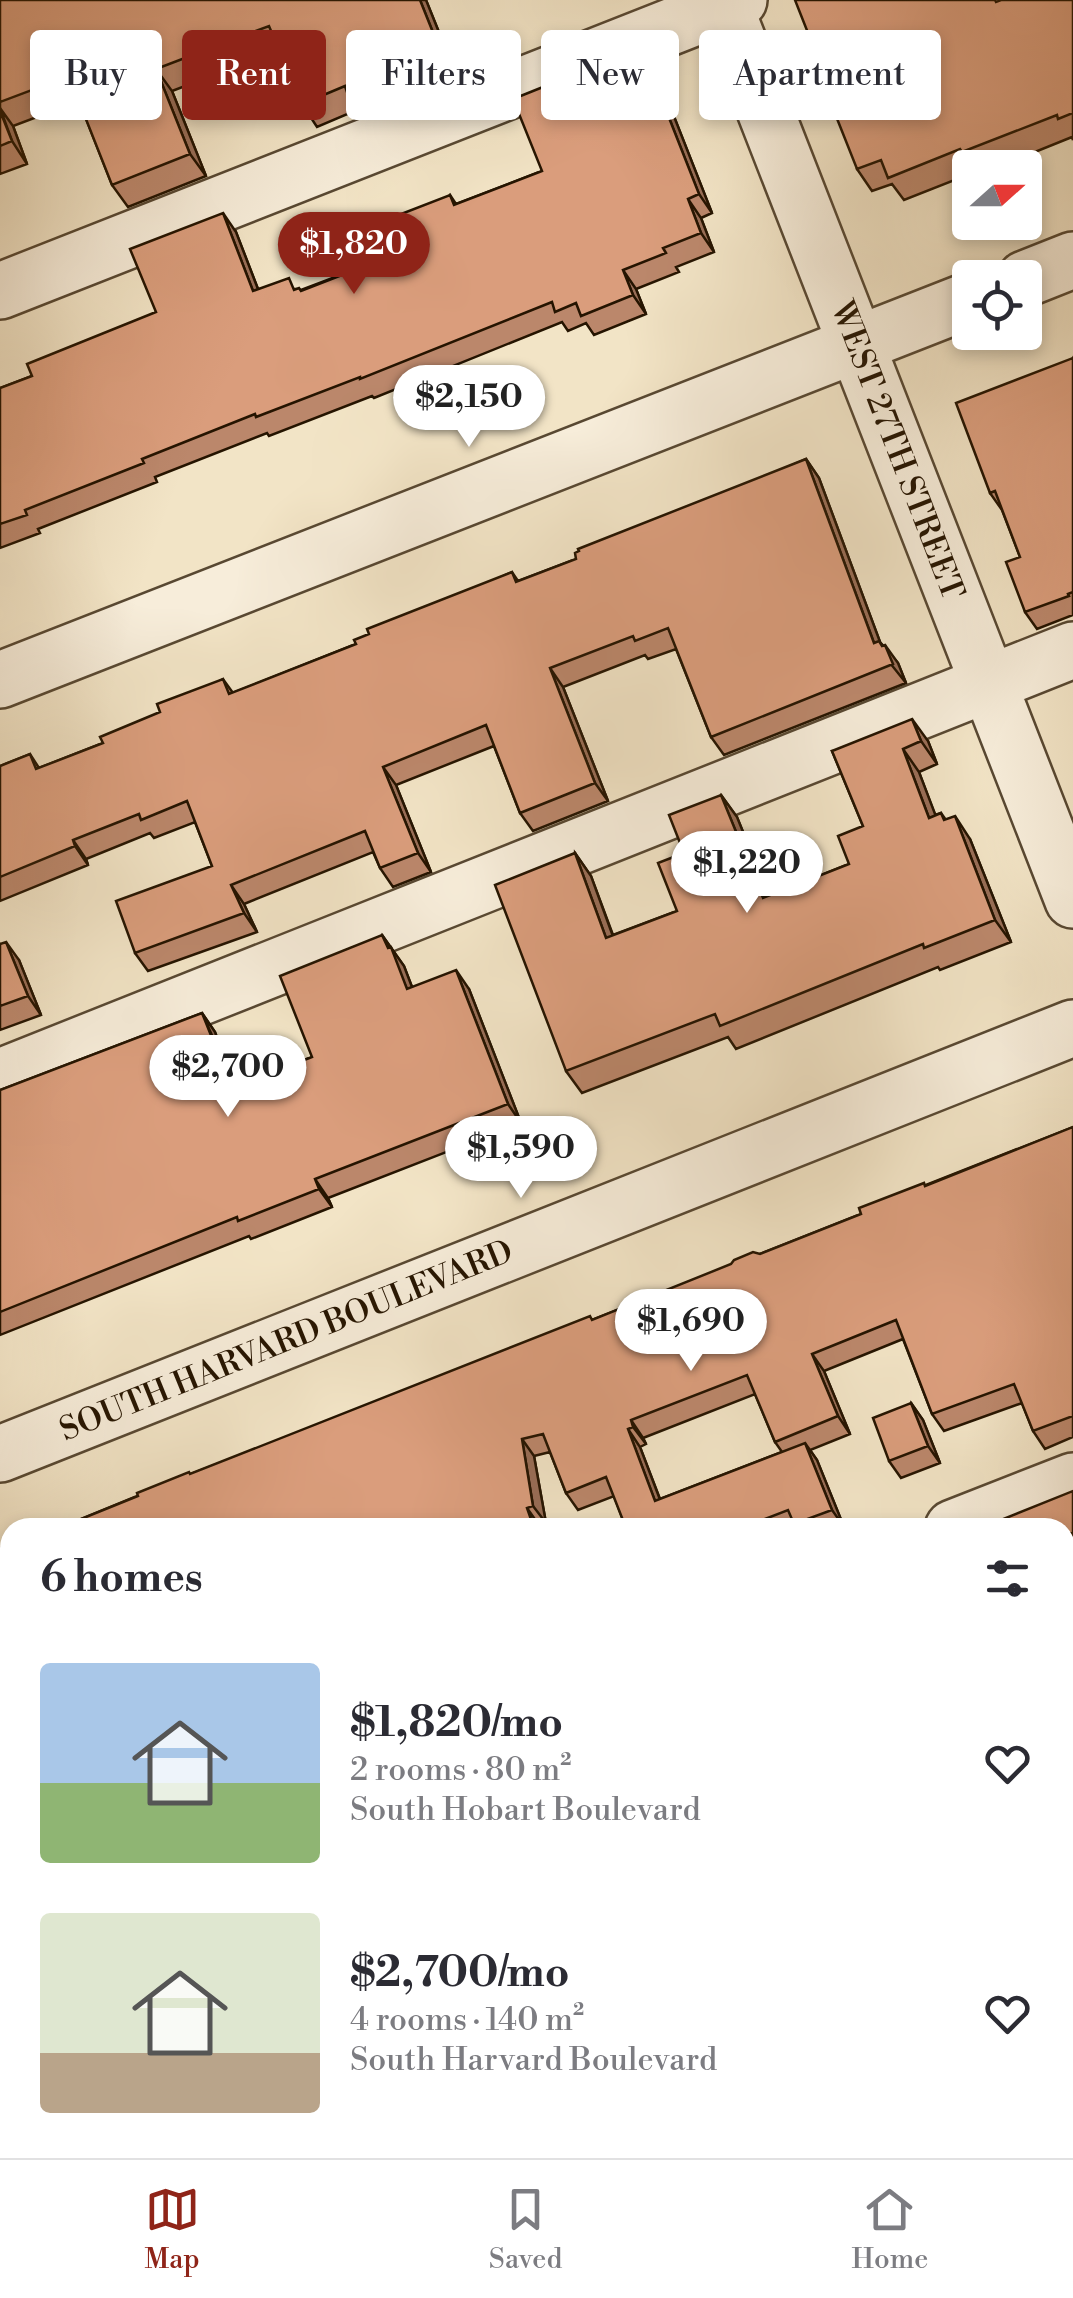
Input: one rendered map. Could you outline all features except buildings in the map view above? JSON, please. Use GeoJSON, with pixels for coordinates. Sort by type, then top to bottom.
{"type":"FeatureCollection","features":[{"type":"Feature","properties":{"kind":"street"},"geometry":{"type":"LineString","coordinates":[[0,291],[728,2]]}},
{"type":"Feature","properties":{"kind":"street","name":"WEST 27TH STREET"},"geometry":{"type":"LineString","coordinates":[[728,2],[856,344],[1073,900]]}},
{"type":"Feature","properties":{"kind":"street"},"geometry":{"type":"LineString","coordinates":[[1042,272],[1073,260]]}},
{"type":"Feature","properties":{"kind":"street"},"geometry":{"type":"LineString","coordinates":[[0,680],[952,307]]}},
{"type":"Feature","properties":{"kind":"street"},"geometry":{"type":"LineString","coordinates":[[0,1078],[1073,650]]}},
{"type":"Feature","properties":{"kind":"street","name":"SOUTH HARVARD BOULEVARD"},"geometry":{"type":"LineString","coordinates":[[0,1454],[1073,1028]]}},
{"type":"Feature","properties":{"kind":"street"},"geometry":{"type":"LineString","coordinates":[[979,1518],[1073,1482]]}}]}
